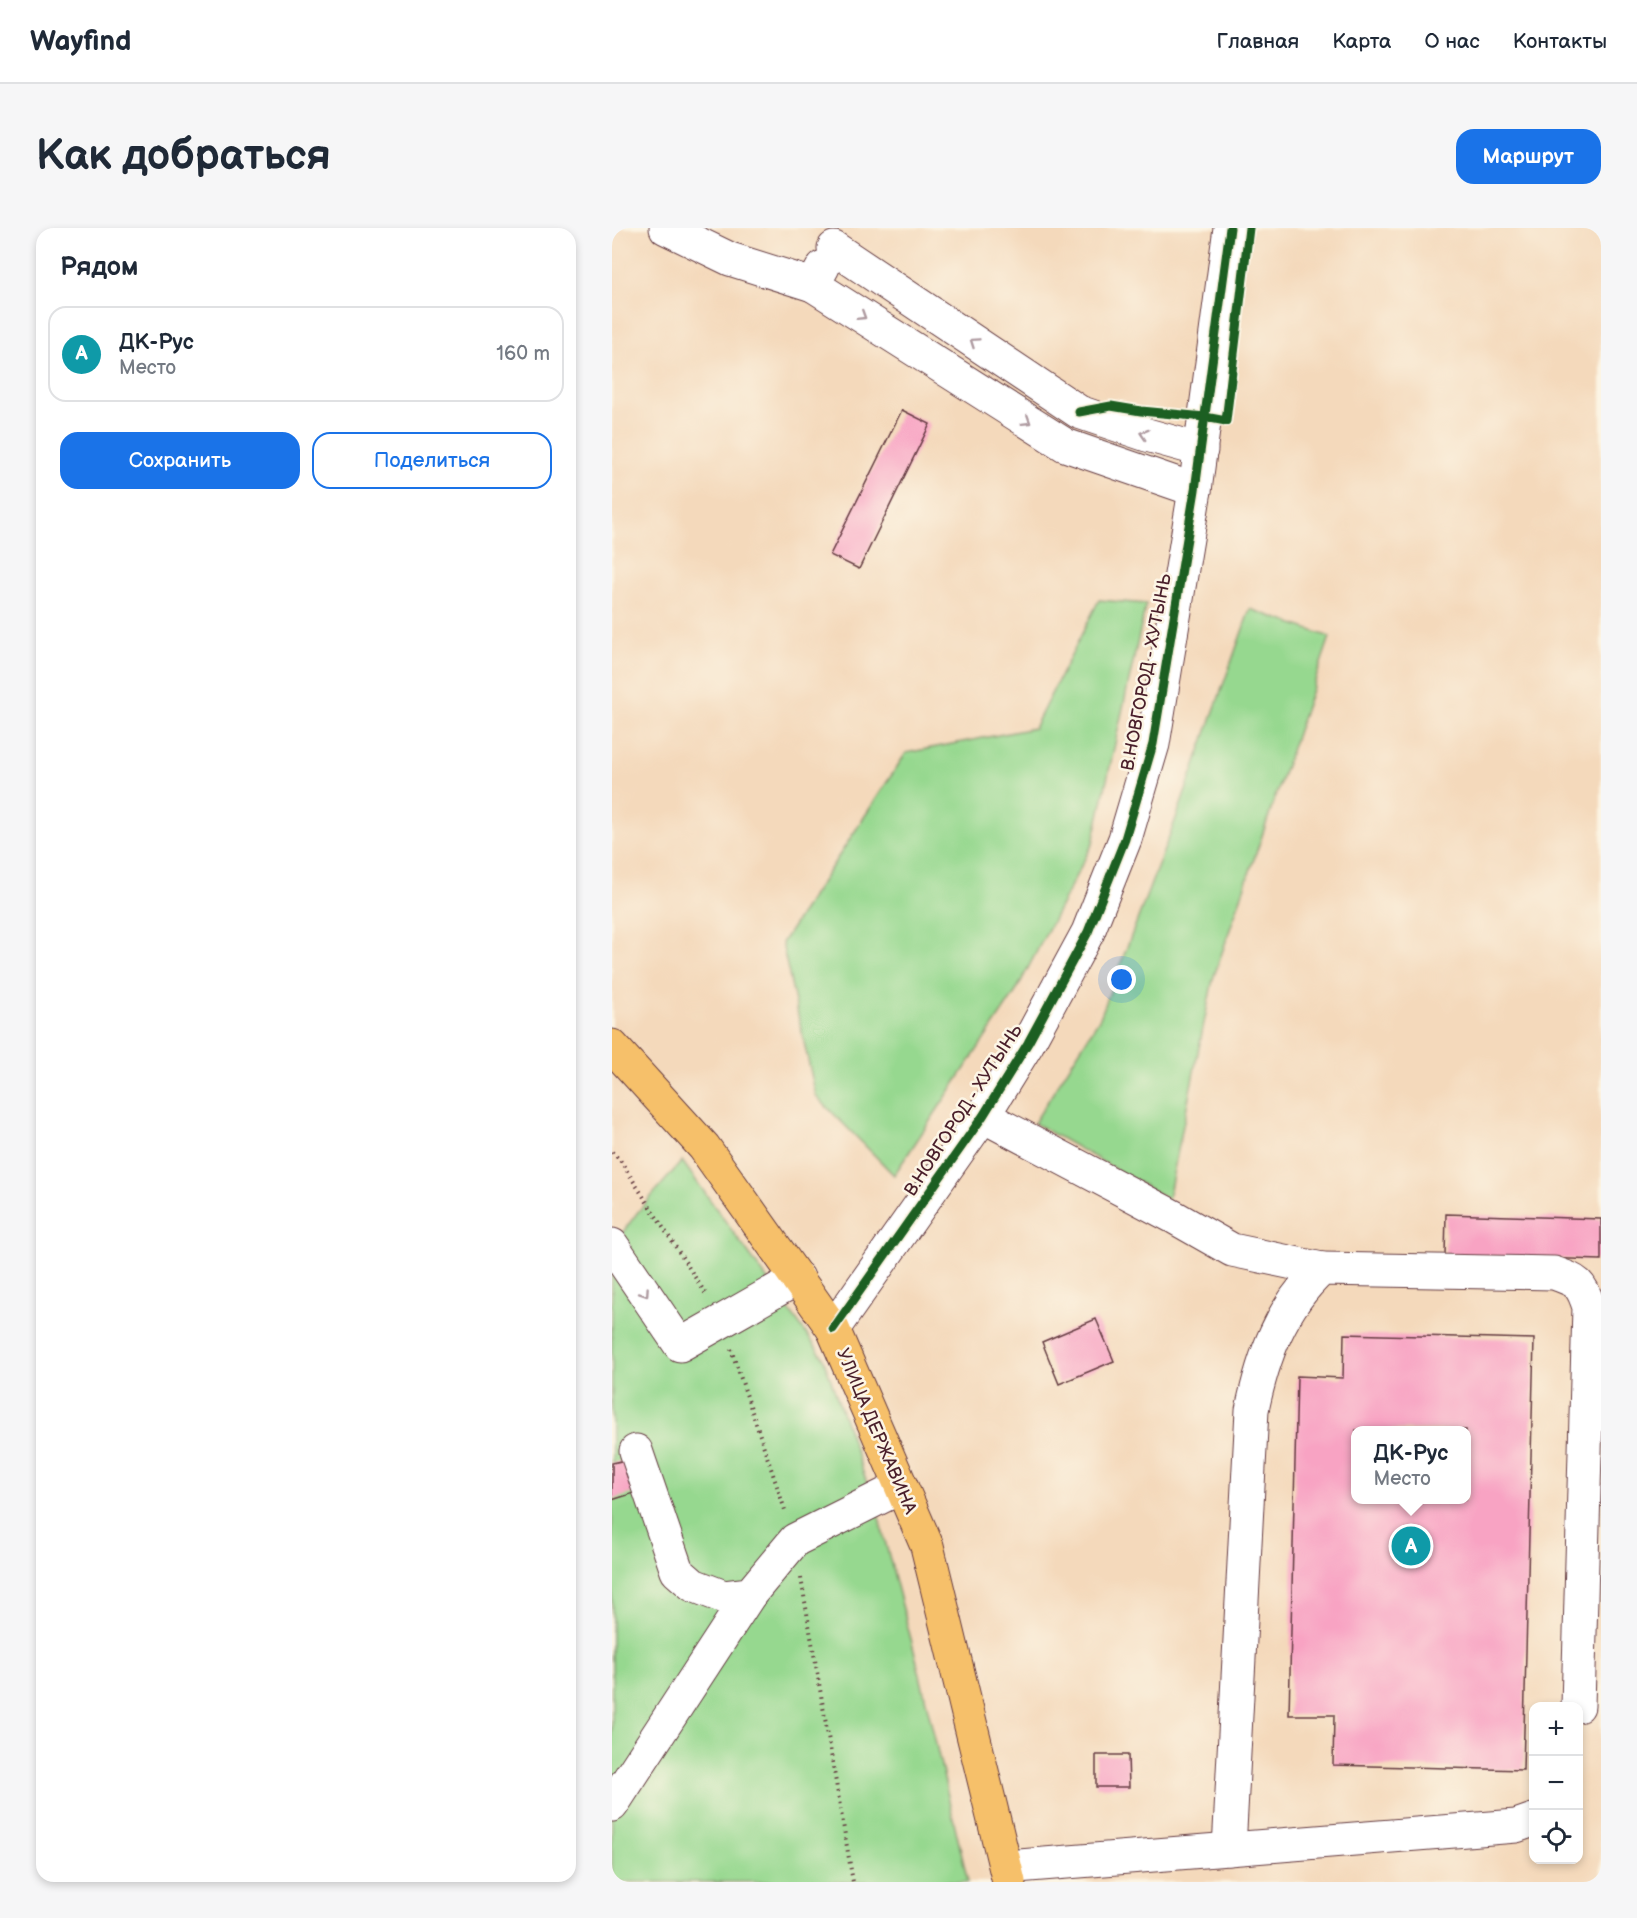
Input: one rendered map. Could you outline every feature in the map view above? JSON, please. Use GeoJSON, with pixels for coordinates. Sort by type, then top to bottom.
{"type":"FeatureCollection","features":[{"type":"Feature","properties":{"kind":"main road","name":"УЛИЦА ДЕРЖАВИНА"},"geometry":{"type":"LineString","coordinates":[[612,1046],[704,1147],[833,1329],[927,1546],[1007,1874]]}},
{"type":"Feature","properties":{"kind":"street"},"geometry":{"type":"LineString","coordinates":[[666,228],[730,259],[813,285],[1065,445],[1195,490]]}},
{"type":"Feature","properties":{"kind":"street","name":"В.НОВГОРОД - ХУТЫНЬ"},"geometry":{"type":"LineString","coordinates":[[833,1329],[983,1116],[1028,1043],[1088,932],[1125,839],[1153,744],[1201,450],[1230,228]]}},
{"type":"Feature","properties":{"kind":"street"},"geometry":{"type":"LineString","coordinates":[[813,285],[838,238],[1079,412],[1201,450]]}},
{"type":"Feature","properties":{"kind":"street"},"geometry":{"type":"LineString","coordinates":[[983,1116],[1232,1250],[1322,1269],[1554,1272],[1572,1279],[1583,1288],[1589,1307],[1578,1702]]}},
{"type":"Feature","properties":{"kind":"street"},"geometry":{"type":"LineString","coordinates":[[612,1245],[680,1345],[798,1278]]}},
{"type":"Feature","properties":{"kind":"street"},"geometry":{"type":"LineString","coordinates":[[1229,1849],[1252,1410],[1258,1378],[1273,1339],[1293,1300],[1307,1282],[1322,1269]]}},
{"type":"Feature","properties":{"kind":"street"},"geometry":{"type":"LineString","coordinates":[[636,1451],[677,1571],[693,1585],[724,1597],[750,1594]]}},
{"type":"Feature","properties":{"kind":"street"},"geometry":{"type":"LineString","coordinates":[[612,1805],[750,1594],[795,1540],[901,1487]]}},
{"type":"Feature","properties":{"kind":"street"},"geometry":{"type":"LineString","coordinates":[[1007,1874],[1229,1849],[1516,1826],[1529,1821]]}},
{"type":"Feature","properties":{"kind":"path"},"geometry":{"type":"LineString","coordinates":[[612,1152],[620,1160],[723,1322],[795,1540],[853,1882]]}},
{"type":"Feature","properties":{"kind":"green space"},"geometry":{"type":"Polygon","coordinates":[[[1099,600],[1146,604],[1093,843],[1015,993],[894,1175],[816,1096],[782,943],[906,753],[1034,728],[1099,600]]]}},
{"type":"Feature","properties":{"kind":"green space"},"geometry":{"type":"Polygon","coordinates":[[[1250,609],[1330,637],[1213,979],[1168,1199],[1034,1123],[1100,1018],[1178,813],[1250,609]]]}},
{"type":"Feature","properties":{"kind":"green space"},"geometry":{"type":"Polygon","coordinates":[[[682,1161],[823,1357],[879,1518],[916,1658],[968,1882],[612,1882],[612,1247],[637,1213],[682,1161]]]}},
{"type":"Feature","properties":{"kind":"building"},"geometry":{"type":"Polygon","coordinates":[[[902,410],[930,424],[859,569],[830,555],[902,410]]]}},
{"type":"Feature","properties":{"kind":"building"},"geometry":{"type":"Polygon","coordinates":[[[1446,1214],[1601,1219],[1601,1260],[1445,1255],[1446,1214]]]}},
{"type":"Feature","properties":{"kind":"building"},"geometry":{"type":"Polygon","coordinates":[[[1096,1319],[1114,1361],[1059,1384],[1042,1342],[1096,1319]]]}},
{"type":"Feature","properties":{"kind":"building"},"geometry":{"type":"Polygon","coordinates":[[[1344,1334],[1534,1339],[1523,1770],[1333,1765],[1334,1715],[1289,1715],[1297,1376],[1343,1378],[1344,1334]]]}},
{"type":"Feature","properties":{"kind":"building"},"geometry":{"type":"Polygon","coordinates":[[[626,1460],[634,1493],[612,1500],[612,1463],[626,1460]]]}},
{"type":"Feature","properties":{"kind":"building"},"geometry":{"type":"Polygon","coordinates":[[[1096,1755],[1128,1755],[1129,1787],[1096,1787],[1096,1755]]]}},
{"type":"Feature","properties":{"kind":"cycle path"},"geometry":{"type":"LineString","coordinates":[[833,1329],[983,1116],[1028,1043],[1088,932],[1125,839],[1153,744],[1195,490],[1230,228]]}},
{"type":"Feature","properties":{"kind":"cycle path"},"geometry":{"type":"LineString","coordinates":[[1079,412],[1111,406],[1226,421],[1249,228]]}},
{"type":"Feature","properties":{"kind":"place","name":"ДК-Рус"},"geometry":{"type":"Point","coordinates":[1411,1546]}}]}
